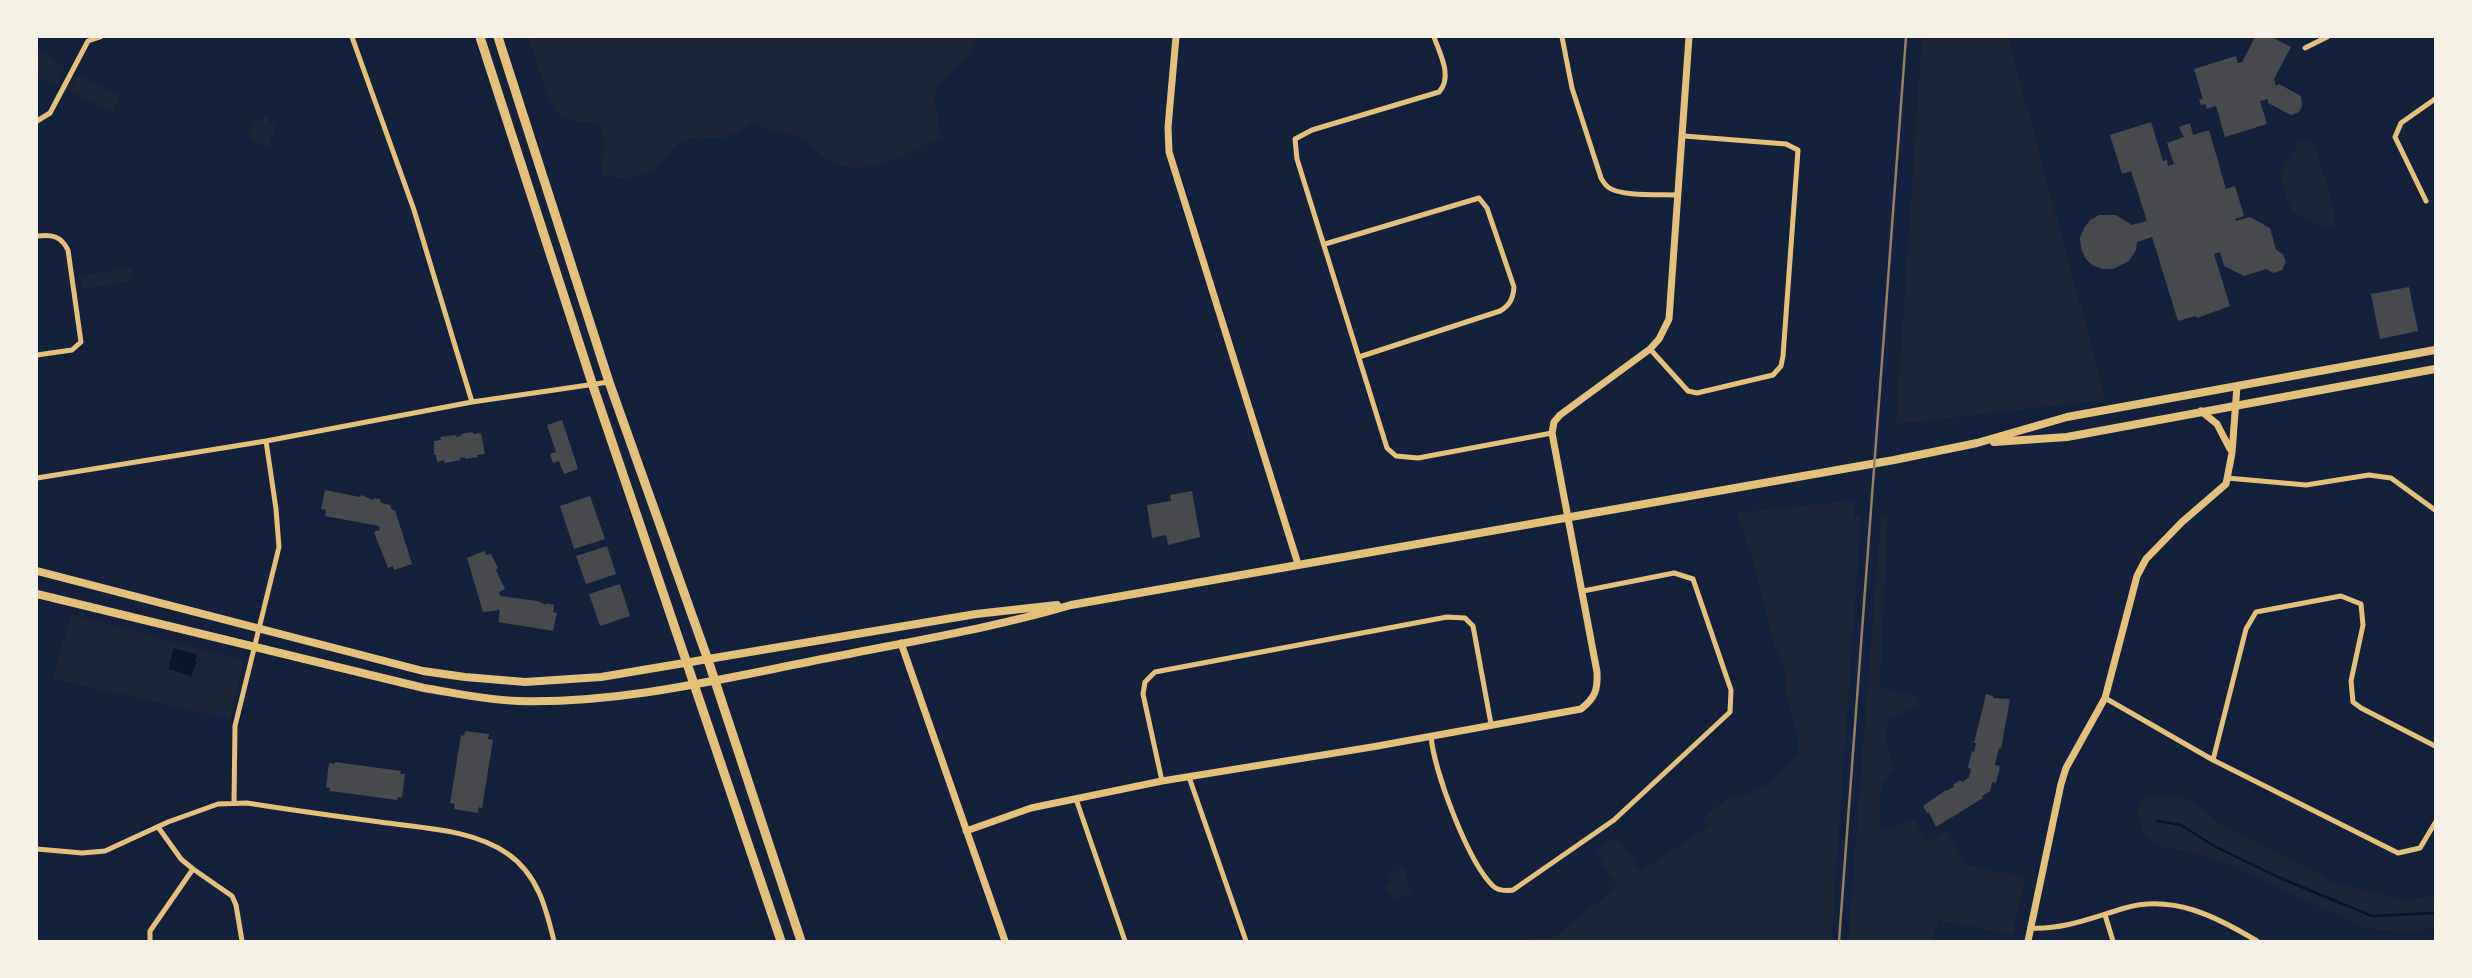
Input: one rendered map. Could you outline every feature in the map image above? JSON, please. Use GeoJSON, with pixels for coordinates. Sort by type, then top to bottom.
{"type":"FeatureCollection","features":[{"type":"Feature","properties":{"kind":"main road"},"geometry":{"type":"LineString","coordinates":[[480,37],[685,664],[781,941]]}},
{"type":"Feature","properties":{"kind":"main road"},"geometry":{"type":"LineString","coordinates":[[498,37],[609,382],[708,660],[801,941]]}},
{"type":"Feature","properties":{"kind":"main road"},"geometry":{"type":"LineString","coordinates":[[37,571],[423,671],[525,682],[561,681],[685,664],[976,614],[1071,604],[1894,460],[1977,443],[2067,417],[2435,350]]}},
{"type":"Feature","properties":{"kind":"main road"},"geometry":{"type":"LineString","coordinates":[[1977,443],[2067,437],[2435,369]]}},
{"type":"Feature","properties":{"kind":"main road"},"geometry":{"type":"LineString","coordinates":[[37,594],[424,688],[517,701],[588,699],[693,684],[1027,618],[1071,604]]}},
{"type":"Feature","properties":{"kind":"street"},"geometry":{"type":"LineString","coordinates":[[37,121],[50,113],[88,41],[100,37]]}},
{"type":"Feature","properties":{"kind":"street"},"geometry":{"type":"LineString","coordinates":[[352,37],[421,234],[472,402]]}},
{"type":"Feature","properties":{"kind":"street"},"geometry":{"type":"LineString","coordinates":[[1176,37],[1167,138],[1169,152],[1298,564]]}},
{"type":"Feature","properties":{"kind":"street"},"geometry":{"type":"LineString","coordinates":[[1434,37],[1445,69],[1446,81],[1439,92],[1312,130],[1296,139],[1297,159],[1387,448],[1396,456],[1418,458],[1552,433]]}},
{"type":"Feature","properties":{"kind":"street"},"geometry":{"type":"LineString","coordinates":[[1562,37],[1572,88],[1601,178],[1606,185],[1626,192],[1678,195]]}},
{"type":"Feature","properties":{"kind":"street"},"geometry":{"type":"LineString","coordinates":[[966,831],[1031,808],[1162,781],[1581,709],[1596,694],[1597,672],[1552,433],[1554,422],[1560,415],[1650,349],[1659,339],[1669,319],[1689,37]]}},
{"type":"Feature","properties":{"kind":"street"},"geometry":{"type":"LineString","coordinates":[[2305,48],[2327,37]]}},
{"type":"Feature","properties":{"kind":"street"},"geometry":{"type":"LineString","coordinates":[[2426,201],[2395,137],[2402,123],[2435,99]]}},
{"type":"Feature","properties":{"kind":"street"},"geometry":{"type":"LineString","coordinates":[[1650,349],[1688,391],[1697,393],[1773,374],[1781,366],[1783,356],[1798,150],[1786,144],[1684,136]]}},
{"type":"Feature","properties":{"kind":"street"},"geometry":{"type":"LineString","coordinates":[[1325,244],[1479,198],[1487,208],[1514,287],[1508,306],[1500,311],[1359,357]]}},
{"type":"Feature","properties":{"kind":"street"},"geometry":{"type":"LineString","coordinates":[[37,236],[55,236],[64,242],[68,250],[81,342],[72,350],[37,355]]}},
{"type":"Feature","properties":{"kind":"street"},"geometry":{"type":"LineString","coordinates":[[37,478],[266,441],[472,402],[609,382]]}},
{"type":"Feature","properties":{"kind":"street"},"geometry":{"type":"LineString","coordinates":[[2028,941],[2061,784],[2066,768],[2105,698],[2137,576],[2146,559],[2182,522],[2224,488],[2232,453],[2237,386]]}},
{"type":"Feature","properties":{"kind":"street"},"geometry":{"type":"LineString","coordinates":[[2202,411],[2217,424],[2232,453]]}},
{"type":"Feature","properties":{"kind":"street"},"geometry":{"type":"LineString","coordinates":[[234,803],[235,726],[279,547],[266,441]]}},
{"type":"Feature","properties":{"kind":"street"},"geometry":{"type":"LineString","coordinates":[[2227,478],[2306,485],[2369,475],[2391,478],[2435,510]]}},
{"type":"Feature","properties":{"kind":"street"},"geometry":{"type":"LineString","coordinates":[[1431,736],[1436,763],[1464,843],[1494,887],[1503,891],[1513,890],[1614,820],[1730,712],[1731,690],[1693,579],[1674,573],[1583,591]]}},
{"type":"Feature","properties":{"kind":"street"},"geometry":{"type":"LineString","coordinates":[[2213,760],[2246,629],[2256,612],[2341,596],[2361,604],[2363,625],[2351,681],[2353,702],[2435,747]]}},
{"type":"Feature","properties":{"kind":"street"},"geometry":{"type":"LineString","coordinates":[[1162,781],[1143,694],[1145,682],[1156,671],[1447,617],[1465,618],[1472,626],[1491,724]]}},
{"type":"Feature","properties":{"kind":"street"},"geometry":{"type":"LineString","coordinates":[[901,643],[1005,941]]}},
{"type":"Feature","properties":{"kind":"street"},"geometry":{"type":"LineString","coordinates":[[2105,698],[2213,760],[2398,853],[2420,848],[2435,823]]}},
{"type":"Feature","properties":{"kind":"street"},"geometry":{"type":"LineString","coordinates":[[1189,777],[1246,941]]}},
{"type":"Feature","properties":{"kind":"street"},"geometry":{"type":"LineString","coordinates":[[1076,799],[1125,941]]}},
{"type":"Feature","properties":{"kind":"street"},"geometry":{"type":"LineString","coordinates":[[37,849],[82,853],[105,851],[218,803],[433,830],[491,843],[510,855],[535,882],[545,905],[554,941]]}},
{"type":"Feature","properties":{"kind":"street"},"geometry":{"type":"LineString","coordinates":[[158,827],[181,859],[232,896],[243,941]]}},
{"type":"Feature","properties":{"kind":"street"},"geometry":{"type":"LineString","coordinates":[[150,941],[150,931],[193,869]]}},
{"type":"Feature","properties":{"kind":"street"},"geometry":{"type":"LineString","coordinates":[[2030,928],[2050,929],[2126,907],[2149,904],[2190,908],[2211,914],[2257,941]]}},
{"type":"Feature","properties":{"kind":"street"},"geometry":{"type":"LineString","coordinates":[[2105,915],[2113,941]]}},
{"type":"Feature","properties":{"kind":"shaded area"},"geometry":{"type":"Polygon","coordinates":[[[528,37],[977,37],[965,60],[936,87],[935,104],[941,137],[900,157],[871,166],[843,166],[824,158],[802,139],[751,122],[731,136],[699,137],[681,142],[654,168],[636,176],[618,178],[602,174],[604,139],[601,124],[568,119],[555,108],[528,37]]]}},
{"type":"Feature","properties":{"kind":"shaded area"},"geometry":{"type":"Polygon","coordinates":[[[1922,37],[2008,37],[2106,400],[1896,424],[1922,37]]]}},
{"type":"Feature","properties":{"kind":"shaded area"},"geometry":{"type":"Polygon","coordinates":[[[37,51],[65,66],[56,85],[37,76],[37,51]]]}},
{"type":"Feature","properties":{"kind":"shaded area"},"geometry":{"type":"Polygon","coordinates":[[[78,75],[120,96],[112,112],[70,91],[78,75]]]}},
{"type":"Feature","properties":{"kind":"shaded area"},"geometry":{"type":"Polygon","coordinates":[[[264,116],[268,117],[270,124],[276,126],[268,147],[249,139],[252,130],[250,125],[253,121],[262,120],[264,116]]]}},
{"type":"Feature","properties":{"kind":"shaded area"},"geometry":{"type":"Polygon","coordinates":[[[2306,141],[2316,148],[2336,217],[2333,226],[2321,225],[2302,217],[2291,209],[2286,197],[2280,175],[2299,142],[2306,141]]]}},
{"type":"Feature","properties":{"kind":"shaded area"},"geometry":{"type":"Polygon","coordinates":[[[131,268],[133,281],[82,289],[80,276],[131,268]]]}},
{"type":"Feature","properties":{"kind":"shaded area"},"geometry":{"type":"Polygon","coordinates":[[[1855,500],[1854,517],[1861,516],[1831,941],[1522,941],[1553,938],[1617,887],[1595,851],[1616,837],[1641,871],[1710,826],[1703,818],[1729,797],[1735,796],[1738,799],[1772,782],[1798,754],[1798,738],[1788,704],[1785,670],[1777,653],[1737,513],[1855,500]]]}},
{"type":"Feature","properties":{"kind":"shaded area"},"geometry":{"type":"Polygon","coordinates":[[[1881,515],[1888,516],[1880,687],[1915,696],[1920,705],[1889,720],[1885,737],[1893,769],[1881,788],[1880,832],[1914,819],[1927,842],[1948,830],[1966,865],[2025,877],[2013,935],[1938,920],[1933,941],[1848,941],[1881,515]]]}},
{"type":"Feature","properties":{"kind":"shaded area"},"geometry":{"type":"Polygon","coordinates":[[[71,614],[244,661],[230,719],[53,679],[71,614]]]}},
{"type":"Feature","properties":{"kind":"shaded area"},"geometry":{"type":"Polygon","coordinates":[[[174,648],[197,655],[191,676],[168,669],[174,648]]]}},
{"type":"Feature","properties":{"kind":"shaded area"},"geometry":{"type":"Polygon","coordinates":[[[2181,796],[2197,804],[2218,823],[2315,871],[2330,882],[2405,901],[2435,895],[2435,926],[2410,933],[2365,928],[2224,862],[2155,844],[2145,834],[2139,808],[2144,799],[2181,796]]]}},
{"type":"Feature","properties":{"kind":"shaded area"},"geometry":{"type":"Polygon","coordinates":[[[1404,868],[1412,894],[1394,900],[1391,892],[1387,893],[1385,885],[1390,883],[1387,874],[1404,868]]]}},
{"type":"Feature","properties":{"kind":"building"},"geometry":{"type":"Polygon","coordinates":[[[2255,37],[2272,37],[2291,47],[2274,79],[2276,86],[2279,84],[2301,96],[2302,106],[2299,112],[2291,115],[2268,103],[2268,99],[2260,101],[2267,124],[2225,137],[2216,106],[2207,109],[2205,104],[2201,105],[2199,100],[2203,99],[2194,69],[2236,56],[2238,63],[2242,62],[2255,37]]]}},
{"type":"Feature","properties":{"kind":"building"},"geometry":{"type":"Polygon","coordinates":[[[2151,122],[2163,161],[2167,160],[2168,166],[2174,164],[2167,143],[2184,137],[2179,127],[2190,123],[2193,135],[2209,130],[2226,189],[2235,186],[2244,216],[2235,219],[2236,221],[2250,217],[2270,228],[2276,250],[2283,254],[2286,262],[2282,270],[2274,273],[2266,269],[2244,276],[2224,266],[2220,252],[2214,254],[2230,306],[2197,318],[2196,316],[2178,321],[2152,237],[2137,242],[2136,250],[2129,261],[2113,269],[2092,265],[2081,248],[2080,238],[2084,228],[2090,220],[2099,215],[2116,215],[2132,225],[2147,221],[2131,171],[2122,174],[2110,135],[2151,122]]]}},
{"type":"Feature","properties":{"kind":"building"},"geometry":{"type":"Polygon","coordinates":[[[2409,287],[2418,331],[2380,339],[2371,294],[2409,287]]]}},
{"type":"Feature","properties":{"kind":"building"},"geometry":{"type":"Polygon","coordinates":[[[562,420],[578,469],[564,474],[559,461],[553,463],[550,454],[556,452],[547,425],[562,420]]]}},
{"type":"Feature","properties":{"kind":"building"},"geometry":{"type":"Polygon","coordinates":[[[473,432],[481,433],[485,454],[445,463],[444,460],[437,462],[434,441],[441,440],[440,437],[456,437],[473,432]]]}},
{"type":"Feature","properties":{"kind":"building"},"geometry":{"type":"Polygon","coordinates":[[[325,490],[360,497],[361,495],[373,500],[380,499],[381,503],[390,505],[392,510],[395,510],[412,564],[394,570],[393,566],[388,568],[374,532],[380,530],[379,526],[325,516],[326,510],[321,509],[325,490]]]}},
{"type":"Feature","properties":{"kind":"building"},"geometry":{"type":"Polygon","coordinates":[[[1192,491],[1200,537],[1168,545],[1166,535],[1152,538],[1147,505],[1171,501],[1170,495],[1192,491]]]}},
{"type":"Feature","properties":{"kind":"building"},"geometry":{"type":"Polygon","coordinates":[[[590,496],[605,539],[574,549],[560,506],[590,496]]]}},
{"type":"Feature","properties":{"kind":"building"},"geometry":{"type":"Polygon","coordinates":[[[607,546],[616,574],[586,584],[576,556],[607,546]]]}},
{"type":"Feature","properties":{"kind":"building"},"geometry":{"type":"Polygon","coordinates":[[[484,551],[486,555],[491,554],[498,568],[496,570],[505,589],[499,592],[500,596],[554,605],[553,612],[557,613],[553,631],[498,622],[500,610],[483,612],[467,558],[484,551]]]}},
{"type":"Feature","properties":{"kind":"building"},"geometry":{"type":"Polygon","coordinates":[[[620,584],[630,616],[600,626],[589,594],[620,584]]]}},
{"type":"Feature","properties":{"kind":"building"},"geometry":{"type":"Polygon","coordinates":[[[1986,694],[1993,698],[2010,699],[2001,749],[1999,748],[1995,765],[2000,766],[1996,783],[1992,782],[1990,791],[1981,797],[1983,798],[1936,827],[1923,806],[1960,780],[1962,782],[1969,777],[1971,769],[1968,768],[1986,694]]]}},
{"type":"Feature","properties":{"kind":"building"},"geometry":{"type":"Polygon","coordinates":[[[465,731],[489,734],[488,739],[493,740],[482,808],[479,807],[478,813],[454,809],[455,804],[450,803],[461,735],[464,736],[465,731]]]}},
{"type":"Feature","properties":{"kind":"building"},"geometry":{"type":"Polygon","coordinates":[[[329,763],[401,771],[400,774],[405,774],[402,798],[398,797],[397,800],[330,791],[330,788],[326,787],[329,763]]]}},
{"type":"Feature","properties":{"kind":"waterway"},"geometry":{"type":"LineString","coordinates":[[2157,821],[2181,825],[2214,846],[2280,878],[2372,916],[2435,913]]}},
{"type":"Feature","properties":{"kind":"railway"},"geometry":{"type":"LineString","coordinates":[[1839,941],[1906,37]]}}]}
